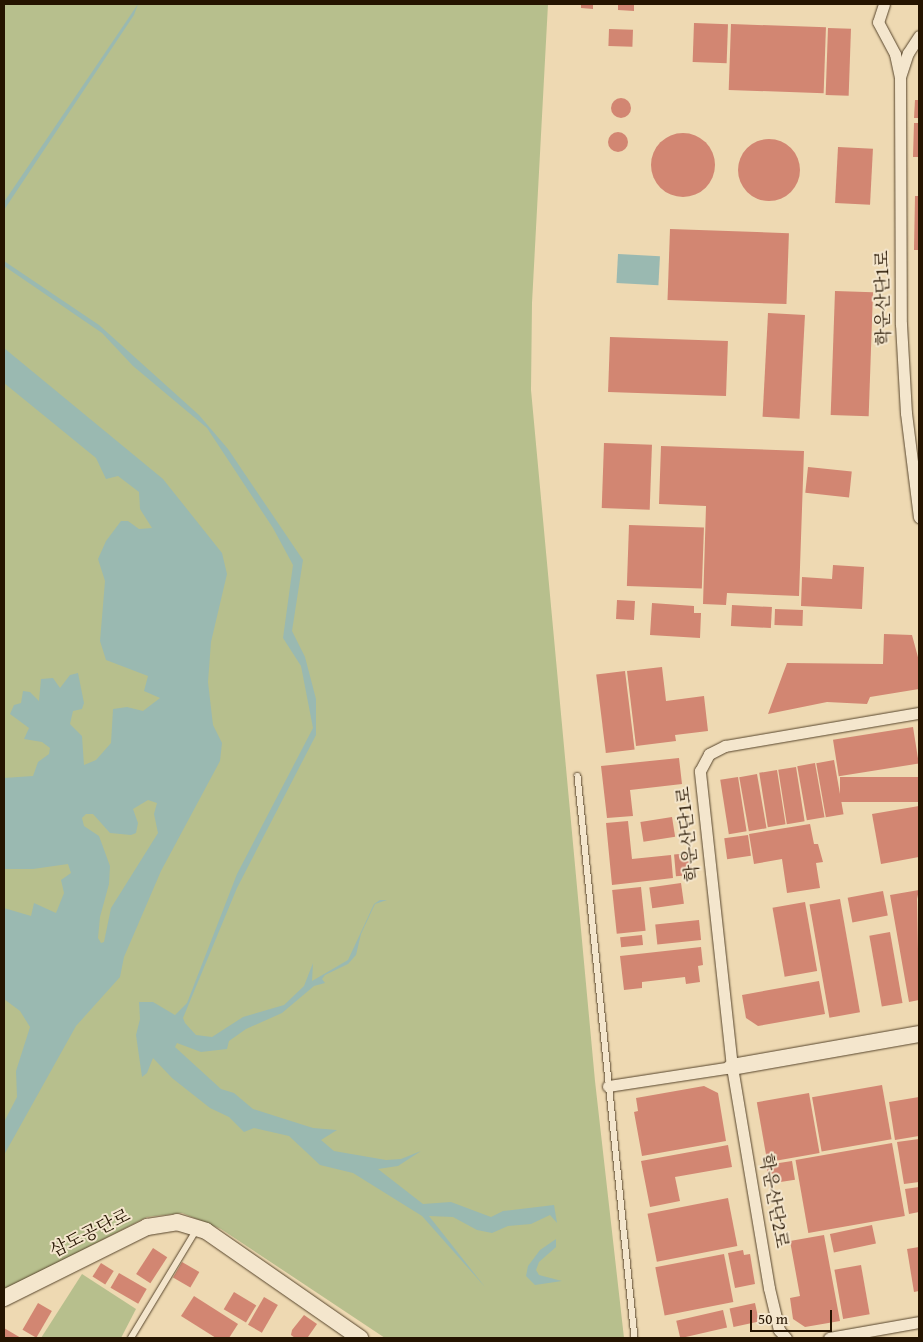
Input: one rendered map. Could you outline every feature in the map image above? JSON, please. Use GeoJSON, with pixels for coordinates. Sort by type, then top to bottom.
{"type":"FeatureCollection","features":[{"type":"Feature","properties":{"kind":"street","name":"학운산단1로"},"geometry":{"type":"LineString","coordinates":[[884,4],[878,22],[895,54],[900,78],[901,324],[906,412],[919,516]]}},
{"type":"Feature","properties":{"kind":"street","name":"학운산단1로"},"geometry":{"type":"LineString","coordinates":[[900,78],[908,53],[919,36]]}},
{"type":"Feature","properties":{"kind":"street","name":"학운산단1로"},"geometry":{"type":"LineString","coordinates":[[732,1067],[699,782],[703,763],[709,754],[725,746],[919,713]]}},
{"type":"Feature","properties":{"kind":"street"},"geometry":{"type":"LineString","coordinates":[[608,1086],[732,1067],[919,1034]]}},
{"type":"Feature","properties":{"kind":"street","name":"학운산단2로"},"geometry":{"type":"LineString","coordinates":[[732,1067],[769,1288],[779,1330],[786,1338]]}},
{"type":"Feature","properties":{"kind":"street","name":"삼도공단로"},"geometry":{"type":"LineString","coordinates":[[4,1298],[147,1227],[177,1222],[198,1227],[360,1338]]}},
{"type":"Feature","properties":{"kind":"street"},"geometry":{"type":"LineString","coordinates":[[829,1338],[919,1322]]}},
{"type":"Feature","properties":{"kind":"lane"},"geometry":{"type":"LineString","coordinates":[[578,776],[635,1338]]}},
{"type":"Feature","properties":{"kind":"lane"},"geometry":{"type":"LineString","coordinates":[[130,1338],[198,1227]]}},
{"type":"Feature","properties":{"kind":"green space"},"geometry":{"type":"Polygon","coordinates":[[[4,4],[548,4],[532,303],[531,390],[595,1081],[624,1338],[385,1338],[221,1229],[182,1213],[147,1217],[4,1290],[4,4]]]}},
{"type":"Feature","properties":{"kind":"green space"},"geometry":{"type":"Polygon","coordinates":[[[82,1274],[136,1309],[121,1338],[41,1338],[82,1274]]]}},
{"type":"Feature","properties":{"kind":"water"},"geometry":{"type":"Polygon","coordinates":[[[138,4],[134,15],[4,210],[4,202],[138,4]]]}},
{"type":"Feature","properties":{"kind":"water"},"geometry":{"type":"Polygon","coordinates":[[[618,254],[660,256],[658,285],[616,283],[618,254]]]}},
{"type":"Feature","properties":{"kind":"water"},"geometry":{"type":"Polygon","coordinates":[[[4,261],[99,325],[199,415],[228,449],[303,560],[292,631],[305,657],[316,699],[316,735],[237,888],[183,1018],[185,1023],[196,1035],[212,1037],[243,1017],[284,1005],[304,986],[313,963],[312,981],[348,960],[374,904],[380,900],[387,900],[375,904],[361,934],[356,955],[348,964],[325,975],[322,979],[325,983],[314,986],[282,1013],[246,1029],[229,1041],[227,1049],[201,1052],[177,1043],[175,1047],[221,1089],[234,1093],[253,1109],[313,1128],[337,1130],[321,1140],[334,1151],[386,1160],[401,1159],[421,1151],[398,1166],[378,1169],[423,1204],[451,1202],[491,1217],[503,1211],[554,1205],[557,1223],[550,1215],[531,1224],[508,1226],[492,1233],[477,1230],[453,1217],[429,1216],[485,1287],[422,1216],[353,1173],[320,1165],[289,1136],[254,1128],[244,1132],[229,1117],[210,1108],[172,1078],[153,1058],[147,1073],[142,1077],[136,1035],[140,1019],[139,1002],[153,1002],[175,1015],[187,1003],[237,874],[313,728],[301,666],[283,638],[293,565],[273,528],[207,428],[133,366],[102,333],[4,266],[4,261]]]}},
{"type":"Feature","properties":{"kind":"water"},"geometry":{"type":"Polygon","coordinates":[[[4,348],[163,479],[222,553],[227,574],[211,642],[208,682],[213,725],[222,743],[220,761],[161,871],[124,957],[120,977],[76,1026],[4,1155],[4,1122],[17,1097],[16,1071],[30,1027],[20,1011],[4,999],[4,908],[31,916],[34,903],[56,913],[64,893],[61,880],[71,873],[68,864],[33,869],[4,869],[4,778],[33,776],[38,762],[49,754],[50,748],[42,742],[24,739],[29,728],[10,714],[14,705],[21,703],[23,691],[30,692],[39,701],[41,679],[53,678],[60,688],[70,675],[78,673],[84,703],[82,709],[73,711],[70,724],[82,736],[84,765],[96,760],[111,743],[113,709],[127,707],[143,711],[160,698],[144,691],[148,676],[106,660],[100,641],[105,581],[98,559],[106,541],[121,521],[128,521],[139,529],[152,528],[140,509],[139,492],[118,476],[106,479],[96,458],[4,383],[4,348]],[[148,800],[133,809],[138,823],[136,833],[131,835],[110,833],[93,814],[86,814],[82,818],[84,826],[99,836],[110,866],[109,884],[100,917],[98,938],[101,943],[104,942],[111,908],[158,833],[154,814],[157,803],[148,800]]]}},
{"type":"Feature","properties":{"kind":"water"},"geometry":{"type":"Polygon","coordinates":[[[556,1239],[556,1247],[539,1262],[536,1270],[539,1275],[562,1281],[535,1285],[526,1276],[528,1266],[540,1250],[556,1239]]]}},
{"type":"Feature","properties":{"kind":"building"},"geometry":{"type":"Polygon","coordinates":[[[581,4],[593,4],[593,9],[581,8],[581,4]]]}},
{"type":"Feature","properties":{"kind":"building"},"geometry":{"type":"Polygon","coordinates":[[[618,4],[634,4],[634,11],[618,10],[618,4]]]}},
{"type":"Feature","properties":{"kind":"building"},"geometry":{"type":"Polygon","coordinates":[[[694,23],[728,24],[727,63],[693,62],[694,23]]]}},
{"type":"Feature","properties":{"kind":"building"},"geometry":{"type":"Polygon","coordinates":[[[731,24],[826,27],[824,93],[729,90],[731,24]]]}},
{"type":"Feature","properties":{"kind":"building"},"geometry":{"type":"Polygon","coordinates":[[[828,28],[851,29],[849,96],[826,95],[828,28]]]}},
{"type":"Feature","properties":{"kind":"building"},"geometry":{"type":"Polygon","coordinates":[[[609,29],[633,30],[632,47],[608,46],[609,29]]]}},
{"type":"Feature","properties":{"kind":"building"},"geometry":{"type":"Polygon","coordinates":[[[621,98],[628,101],[631,108],[628,115],[621,118],[614,115],[611,108],[614,101],[621,98]]]}},
{"type":"Feature","properties":{"kind":"building"},"geometry":{"type":"Polygon","coordinates":[[[915,100],[919,100],[919,118],[914,118],[915,100]]]}},
{"type":"Feature","properties":{"kind":"building"},"geometry":{"type":"Polygon","coordinates":[[[914,123],[919,123],[919,157],[913,157],[914,123]]]}},
{"type":"Feature","properties":{"kind":"building"},"geometry":{"type":"Polygon","coordinates":[[[614,132],[622,132],[628,138],[628,146],[622,152],[614,152],[608,146],[608,138],[614,132]]]}},
{"type":"Feature","properties":{"kind":"building"},"geometry":{"type":"Polygon","coordinates":[[[683,133],[701,138],[706,142],[710,147],[715,165],[710,183],[706,188],[701,192],[683,197],[665,192],[660,188],[656,183],[651,165],[656,147],[660,142],[665,138],[683,133]]]}},
{"type":"Feature","properties":{"kind":"building"},"geometry":{"type":"Polygon","coordinates":[[[763,139],[775,139],[791,148],[798,158],[800,170],[798,182],[791,192],[775,201],[763,201],[752,196],[743,187],[738,176],[738,164],[743,153],[752,144],[763,139]]]}},
{"type":"Feature","properties":{"kind":"building"},"geometry":{"type":"Polygon","coordinates":[[[838,147],[873,149],[870,205],[835,203],[838,147]]]}},
{"type":"Feature","properties":{"kind":"building"},"geometry":{"type":"Polygon","coordinates":[[[915,196],[919,196],[919,250],[914,250],[915,196]]]}},
{"type":"Feature","properties":{"kind":"building"},"geometry":{"type":"Polygon","coordinates":[[[670,229],[789,233],[786,304],[668,300],[670,229]]]}},
{"type":"Feature","properties":{"kind":"building"},"geometry":{"type":"Polygon","coordinates":[[[835,291],[873,292],[869,416],[831,415],[835,291]]]}},
{"type":"Feature","properties":{"kind":"building"},"geometry":{"type":"Polygon","coordinates":[[[768,313],[805,315],[800,419],[763,417],[768,313]]]}},
{"type":"Feature","properties":{"kind":"building"},"geometry":{"type":"Polygon","coordinates":[[[610,337],[728,341],[726,396],[608,392],[610,337]]]}},
{"type":"Feature","properties":{"kind":"building"},"geometry":{"type":"Polygon","coordinates":[[[604,443],[652,445],[650,510],[602,508],[604,443]]]}},
{"type":"Feature","properties":{"kind":"building"},"geometry":{"type":"Polygon","coordinates":[[[661,446],[804,451],[799,596],[727,593],[726,605],[703,604],[706,506],[659,504],[661,446]]]}},
{"type":"Feature","properties":{"kind":"building"},"geometry":{"type":"Polygon","coordinates":[[[808,467],[852,472],[849,497],[805,493],[808,467]]]}},
{"type":"Feature","properties":{"kind":"building"},"geometry":{"type":"Polygon","coordinates":[[[629,525],[704,528],[702,589],[627,586],[629,525]]]}},
{"type":"Feature","properties":{"kind":"building"},"geometry":{"type":"Polygon","coordinates":[[[833,565],[864,567],[862,609],[801,606],[802,577],[832,579],[833,565]]]}},
{"type":"Feature","properties":{"kind":"building"},"geometry":{"type":"Polygon","coordinates":[[[617,600],[635,601],[634,620],[616,619],[617,600]]]}},
{"type":"Feature","properties":{"kind":"building"},"geometry":{"type":"Polygon","coordinates":[[[652,603],[694,606],[694,613],[701,613],[700,638],[650,635],[652,603]]]}},
{"type":"Feature","properties":{"kind":"building"},"geometry":{"type":"Polygon","coordinates":[[[732,605],[772,607],[771,628],[731,626],[732,605]]]}},
{"type":"Feature","properties":{"kind":"building"},"geometry":{"type":"Polygon","coordinates":[[[775,609],[803,610],[802,626],[774,625],[775,609]]]}},
{"type":"Feature","properties":{"kind":"building"},"geometry":{"type":"Polygon","coordinates":[[[884,634],[912,635],[919,661],[919,689],[870,697],[867,704],[827,702],[768,714],[787,663],[883,664],[884,634]]]}},
{"type":"Feature","properties":{"kind":"building"},"geometry":{"type":"Polygon","coordinates":[[[662,667],[666,701],[704,696],[708,731],[675,735],[676,741],[636,746],[627,671],[662,667]]]}},
{"type":"Feature","properties":{"kind":"building"},"geometry":{"type":"Polygon","coordinates":[[[625,671],[635,749],[606,753],[596,675],[625,671]]]}},
{"type":"Feature","properties":{"kind":"building"},"geometry":{"type":"Polygon","coordinates":[[[913,727],[919,764],[839,776],[833,740],[913,727]]]}},
{"type":"Feature","properties":{"kind":"building"},"geometry":{"type":"Polygon","coordinates":[[[679,758],[682,784],[630,790],[633,816],[607,818],[601,766],[679,758]]]}},
{"type":"Feature","properties":{"kind":"building"},"geometry":{"type":"Polygon","coordinates":[[[834,760],[844,814],[826,817],[816,763],[834,760]]]}},
{"type":"Feature","properties":{"kind":"building"},"geometry":{"type":"Polygon","coordinates":[[[815,763],[825,817],[807,820],[797,766],[815,763]]]}},
{"type":"Feature","properties":{"kind":"building"},"geometry":{"type":"Polygon","coordinates":[[[796,767],[805,821],[787,824],[778,770],[796,767]]]}},
{"type":"Feature","properties":{"kind":"building"},"geometry":{"type":"Polygon","coordinates":[[[777,770],[786,824],[768,827],[759,773],[777,770]]]}},
{"type":"Feature","properties":{"kind":"building"},"geometry":{"type":"Polygon","coordinates":[[[757,774],[767,828],[749,831],[739,777],[757,774]]]}},
{"type":"Feature","properties":{"kind":"building"},"geometry":{"type":"Polygon","coordinates":[[[738,777],[747,831],[729,834],[720,780],[738,777]]]}},
{"type":"Feature","properties":{"kind":"building"},"geometry":{"type":"Polygon","coordinates":[[[840,777],[919,777],[919,802],[840,802],[840,777]]]}},
{"type":"Feature","properties":{"kind":"building"},"geometry":{"type":"Polygon","coordinates":[[[919,806],[919,857],[881,864],[872,814],[919,806]]]}},
{"type":"Feature","properties":{"kind":"building"},"geometry":{"type":"Polygon","coordinates":[[[672,817],[675,837],[644,842],[640,822],[672,817]]]}},
{"type":"Feature","properties":{"kind":"building"},"geometry":{"type":"Polygon","coordinates":[[[628,821],[632,859],[671,855],[673,878],[612,885],[606,823],[628,821]]]}},
{"type":"Feature","properties":{"kind":"building"},"geometry":{"type":"Polygon","coordinates":[[[810,824],[814,844],[818,844],[823,862],[816,863],[820,888],[787,893],[782,859],[754,864],[749,834],[810,824]]]}},
{"type":"Feature","properties":{"kind":"building"},"geometry":{"type":"Polygon","coordinates":[[[748,835],[751,856],[727,859],[724,838],[748,835]]]}},
{"type":"Feature","properties":{"kind":"building"},"geometry":{"type":"Polygon","coordinates":[[[690,853],[692,875],[676,876],[674,854],[690,853]]]}},
{"type":"Feature","properties":{"kind":"building"},"geometry":{"type":"Polygon","coordinates":[[[681,883],[684,904],[652,908],[649,887],[681,883]]]}},
{"type":"Feature","properties":{"kind":"building"},"geometry":{"type":"Polygon","coordinates":[[[641,887],[646,931],[617,934],[612,890],[641,887]]]}},
{"type":"Feature","properties":{"kind":"building"},"geometry":{"type":"Polygon","coordinates":[[[919,890],[917,899],[919,1000],[909,1002],[890,895],[919,890]]]}},
{"type":"Feature","properties":{"kind":"building"},"geometry":{"type":"Polygon","coordinates":[[[883,891],[888,916],[852,922],[848,898],[883,891]]]}},
{"type":"Feature","properties":{"kind":"building"},"geometry":{"type":"Polygon","coordinates":[[[840,899],[860,1012],[829,1018],[809,904],[840,899]]]}},
{"type":"Feature","properties":{"kind":"building"},"geometry":{"type":"Polygon","coordinates":[[[805,902],[817,971],[785,977],[773,908],[805,902]]]}},
{"type":"Feature","properties":{"kind":"building"},"geometry":{"type":"Polygon","coordinates":[[[699,920],[701,940],[657,944],[655,925],[699,920]]]}},
{"type":"Feature","properties":{"kind":"building"},"geometry":{"type":"Polygon","coordinates":[[[890,932],[903,1003],[882,1007],[869,936],[890,932]]]}},
{"type":"Feature","properties":{"kind":"building"},"geometry":{"type":"Polygon","coordinates":[[[642,935],[643,945],[621,947],[620,937],[642,935]]]}},
{"type":"Feature","properties":{"kind":"building"},"geometry":{"type":"Polygon","coordinates":[[[701,947],[703,965],[698,966],[700,982],[686,984],[685,977],[642,982],[642,988],[624,990],[620,956],[701,947]]]}},
{"type":"Feature","properties":{"kind":"building"},"geometry":{"type":"Polygon","coordinates":[[[819,981],[825,1014],[758,1026],[746,1018],[742,995],[819,981]]]}},
{"type":"Feature","properties":{"kind":"building"},"geometry":{"type":"Polygon","coordinates":[[[882,1085],[892,1139],[822,1151],[812,1097],[882,1085]]]}},
{"type":"Feature","properties":{"kind":"building"},"geometry":{"type":"Polygon","coordinates":[[[704,1086],[718,1093],[726,1141],[642,1156],[634,1112],[638,1111],[636,1098],[704,1086]]]}},
{"type":"Feature","properties":{"kind":"building"},"geometry":{"type":"Polygon","coordinates":[[[809,1093],[820,1153],[767,1162],[757,1102],[809,1093]]]}},
{"type":"Feature","properties":{"kind":"building"},"geometry":{"type":"Polygon","coordinates":[[[919,1097],[919,1136],[895,1140],[889,1102],[919,1097]]]}},
{"type":"Feature","properties":{"kind":"building"},"geometry":{"type":"Polygon","coordinates":[[[919,1139],[919,1182],[904,1184],[897,1142],[919,1139]]]}},
{"type":"Feature","properties":{"kind":"building"},"geometry":{"type":"Polygon","coordinates":[[[892,1143],[905,1216],[808,1233],[795,1160],[892,1143]]]}},
{"type":"Feature","properties":{"kind":"building"},"geometry":{"type":"Polygon","coordinates":[[[728,1145],[732,1167],[675,1177],[680,1201],[650,1207],[641,1161],[728,1145]]]}},
{"type":"Feature","properties":{"kind":"building"},"geometry":{"type":"Polygon","coordinates":[[[792,1161],[795,1180],[769,1184],[766,1165],[792,1161]]]}},
{"type":"Feature","properties":{"kind":"building"},"geometry":{"type":"Polygon","coordinates":[[[919,1187],[919,1212],[909,1214],[905,1189],[919,1187]]]}},
{"type":"Feature","properties":{"kind":"building"},"geometry":{"type":"Polygon","coordinates":[[[728,1198],[737,1246],[657,1262],[648,1214],[728,1198]]]}},
{"type":"Feature","properties":{"kind":"building"},"geometry":{"type":"Polygon","coordinates":[[[872,1225],[876,1244],[834,1253],[830,1234],[872,1225]]]}},
{"type":"Feature","properties":{"kind":"building"},"geometry":{"type":"Polygon","coordinates":[[[824,1235],[840,1321],[805,1327],[793,1319],[790,1298],[800,1296],[790,1241],[824,1235]]]}},
{"type":"Feature","properties":{"kind":"building"},"geometry":{"type":"Polygon","coordinates":[[[919,1247],[919,1291],[914,1292],[907,1249],[919,1247]]]}},
{"type":"Feature","properties":{"kind":"building"},"geometry":{"type":"Polygon","coordinates":[[[153,1248],[167,1257],[150,1283],[136,1274],[153,1248]]]}},
{"type":"Feature","properties":{"kind":"building"},"geometry":{"type":"Polygon","coordinates":[[[743,1250],[744,1255],[750,1254],[755,1284],[735,1288],[728,1253],[743,1250]]]}},
{"type":"Feature","properties":{"kind":"building"},"geometry":{"type":"Polygon","coordinates":[[[724,1254],[733,1302],[665,1315],[655,1267],[724,1254]]]}},
{"type":"Feature","properties":{"kind":"building"},"geometry":{"type":"Polygon","coordinates":[[[182,1262],[199,1272],[190,1288],[173,1278],[182,1262]]]}},
{"type":"Feature","properties":{"kind":"building"},"geometry":{"type":"Polygon","coordinates":[[[101,1263],[114,1271],[105,1285],[93,1277],[101,1263]]]}},
{"type":"Feature","properties":{"kind":"building"},"geometry":{"type":"Polygon","coordinates":[[[861,1265],[870,1314],[843,1319],[834,1270],[861,1265]]]}},
{"type":"Feature","properties":{"kind":"building"},"geometry":{"type":"Polygon","coordinates":[[[119,1273],[147,1289],[138,1304],[110,1288],[119,1273]]]}},
{"type":"Feature","properties":{"kind":"building"},"geometry":{"type":"Polygon","coordinates":[[[234,1292],[256,1305],[246,1323],[224,1309],[234,1292]]]}},
{"type":"Feature","properties":{"kind":"building"},"geometry":{"type":"Polygon","coordinates":[[[194,1296],[238,1324],[229,1338],[216,1338],[181,1316],[194,1296]]]}},
{"type":"Feature","properties":{"kind":"building"},"geometry":{"type":"Polygon","coordinates":[[[264,1297],[278,1305],[262,1333],[248,1325],[264,1297]]]}},
{"type":"Feature","properties":{"kind":"building"},"geometry":{"type":"Polygon","coordinates":[[[38,1303],[52,1311],[36,1338],[22,1330],[38,1303]]]}},
{"type":"Feature","properties":{"kind":"building"},"geometry":{"type":"Polygon","coordinates":[[[755,1303],[759,1322],[734,1327],[730,1308],[755,1303]]]}},
{"type":"Feature","properties":{"kind":"building"},"geometry":{"type":"Polygon","coordinates":[[[723,1310],[727,1328],[680,1338],[676,1321],[723,1310]]]}},
{"type":"Feature","properties":{"kind":"building"},"geometry":{"type":"Polygon","coordinates":[[[304,1315],[317,1324],[308,1337],[295,1338],[291,1335],[292,1330],[304,1315]]]}},
{"type":"Feature","properties":{"kind":"building"},"geometry":{"type":"Polygon","coordinates":[[[4,1328],[21,1338],[4,1338],[4,1328]]]}}]}
